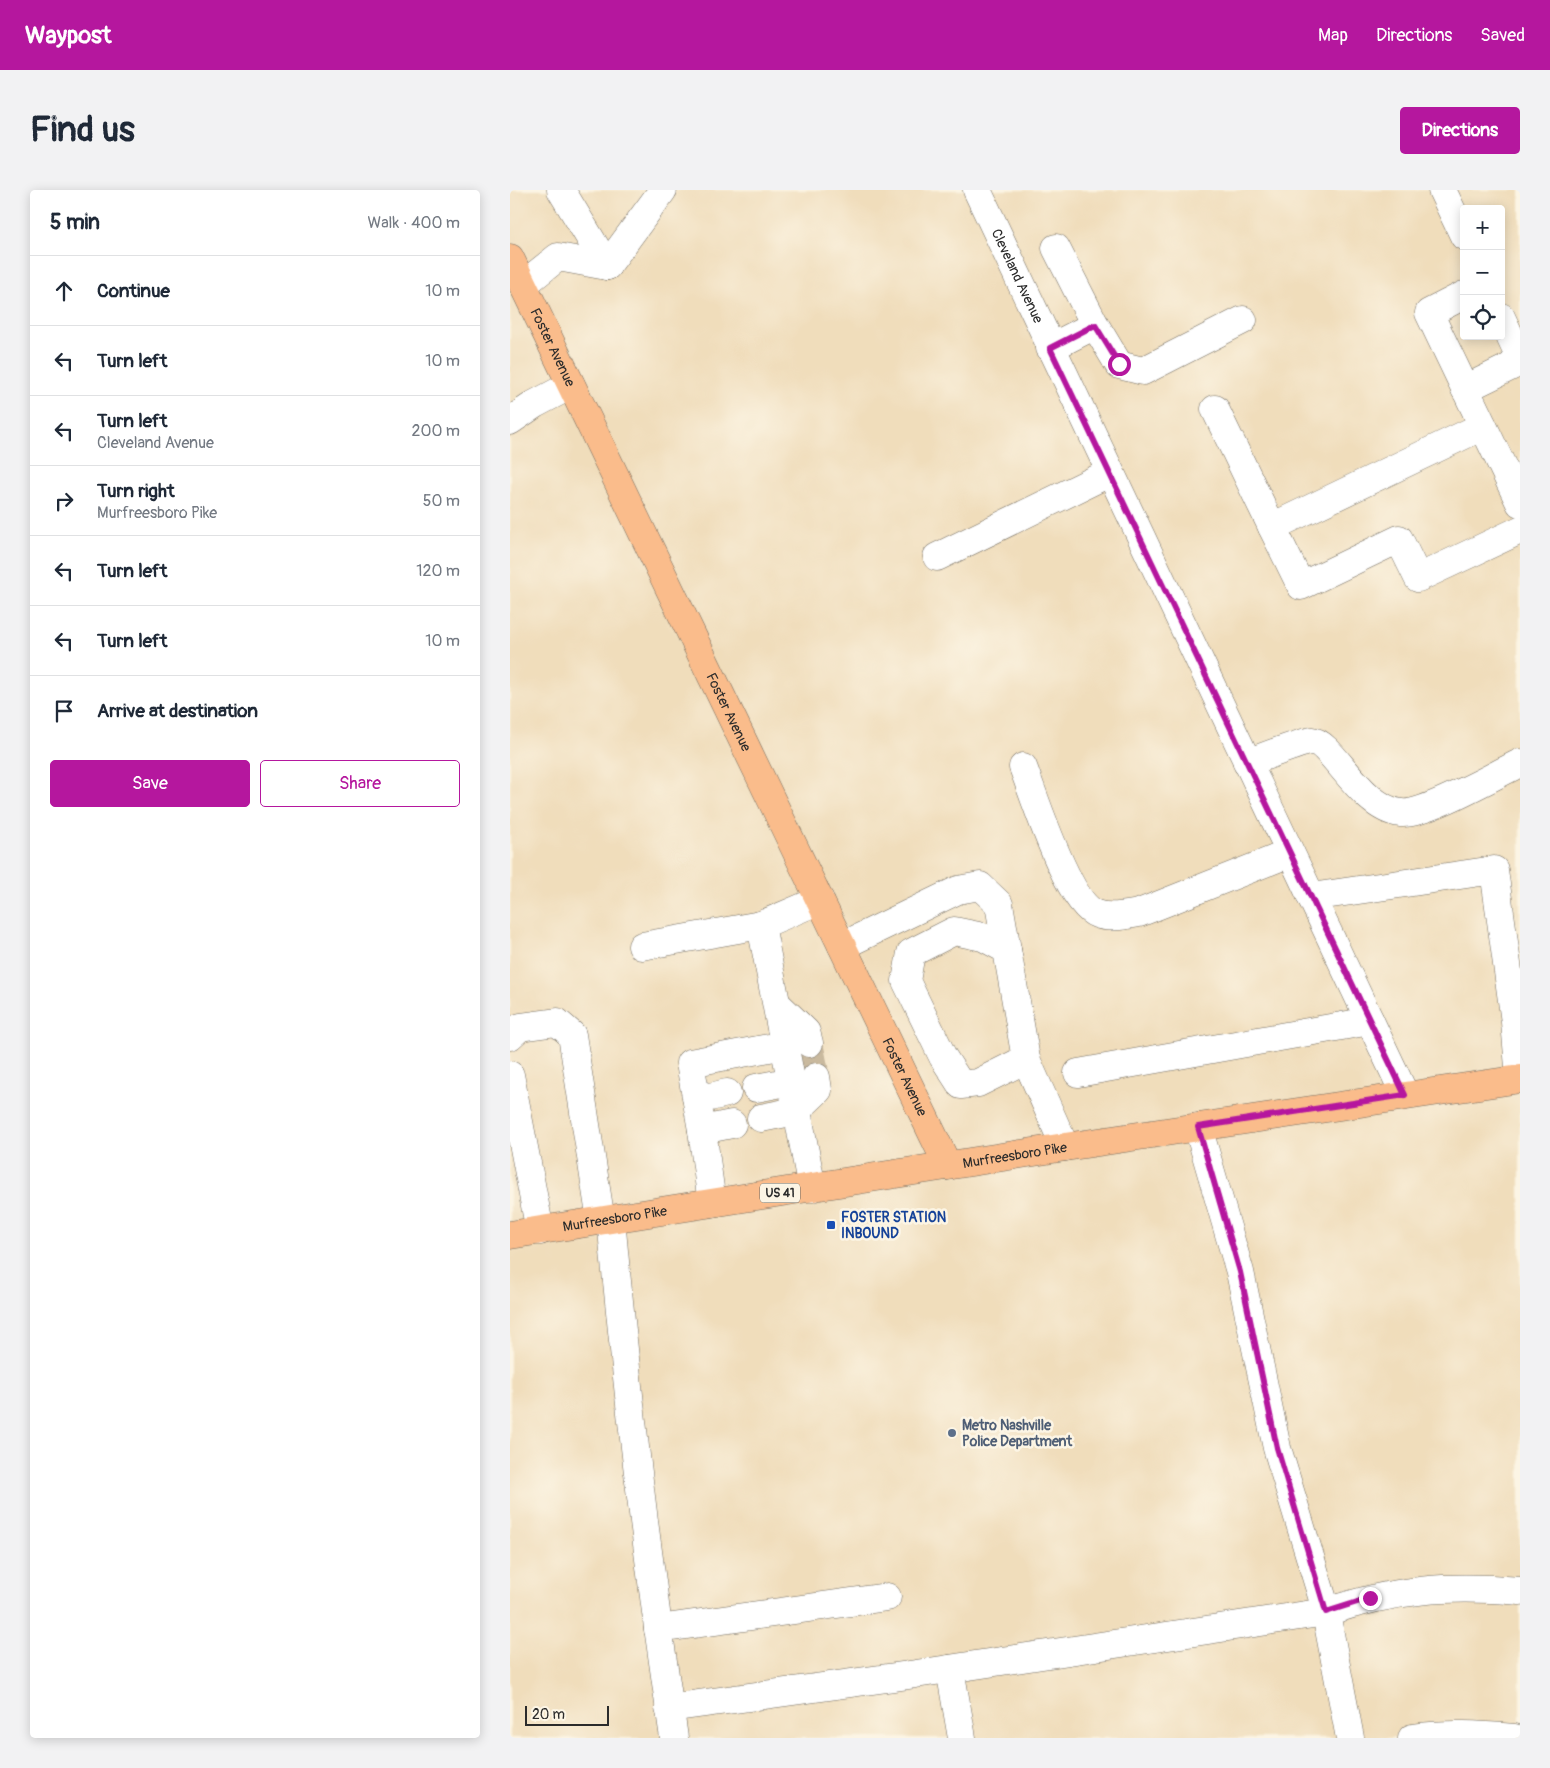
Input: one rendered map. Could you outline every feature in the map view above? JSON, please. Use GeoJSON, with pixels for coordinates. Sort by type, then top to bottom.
{"type":"FeatureCollection","features":[{"type":"Feature","properties":{"kind":"main road","name":"Foster Avenue"},"geometry":{"type":"LineString","coordinates":[[510,258],[948,1166]]}},
{"type":"Feature","properties":{"kind":"main road","name":"Murfreesboro Pike"},"geometry":{"type":"LineString","coordinates":[[510,1236],[1065,1147],[1520,1079]]}},
{"type":"Feature","properties":{"kind":"street"},"geometry":{"type":"LineString","coordinates":[[561,190],[607,266]]}},
{"type":"Feature","properties":{"kind":"street"},"geometry":{"type":"LineString","coordinates":[[607,266],[662,190]]}},
{"type":"Feature","properties":{"kind":"street","name":"Cleveland Avenue"},"geometry":{"type":"LineString","coordinates":[[977,190],[1109,473],[1405,1095]]}},
{"type":"Feature","properties":{"kind":"street"},"geometry":{"type":"LineString","coordinates":[[1442,190],[1460,228]]}},
{"type":"Feature","properties":{"kind":"street"},"geometry":{"type":"LineString","coordinates":[[1056,248],[1095,325],[1119,364],[1143,371],[1243,320]]}},
{"type":"Feature","properties":{"kind":"street"},"geometry":{"type":"LineString","coordinates":[[523,285],[558,257],[607,266]]}},
{"type":"Feature","properties":{"kind":"street"},"geometry":{"type":"LineString","coordinates":[[1460,297],[1429,314],[1520,503]]}},
{"type":"Feature","properties":{"kind":"street"},"geometry":{"type":"LineString","coordinates":[[1050,348],[1095,325]]}},
{"type":"Feature","properties":{"kind":"street"},"geometry":{"type":"LineString","coordinates":[[1505,326],[1520,358]]}},
{"type":"Feature","properties":{"kind":"street"},"geometry":{"type":"LineString","coordinates":[[1466,389],[1520,362]]}},
{"type":"Feature","properties":{"kind":"street"},"geometry":{"type":"LineString","coordinates":[[510,421],[535,404],[571,385]]}},
{"type":"Feature","properties":{"kind":"street"},"geometry":{"type":"LineString","coordinates":[[1215,408],[1301,586],[1399,539],[1418,578],[1520,530]]}},
{"type":"Feature","properties":{"kind":"street"},"geometry":{"type":"LineString","coordinates":[[1272,527],[1484,426]]}},
{"type":"Feature","properties":{"kind":"street"},"geometry":{"type":"LineString","coordinates":[[937,557],[1109,473]]}},
{"type":"Feature","properties":{"kind":"street"},"geometry":{"type":"LineString","coordinates":[[1247,763],[1312,741],[1323,745],[1358,788],[1371,798],[1401,813],[1423,810],[1520,763]]}},
{"type":"Feature","properties":{"kind":"street"},"geometry":{"type":"LineString","coordinates":[[1023,767],[1068,882],[1084,906],[1098,915],[1122,916],[1139,913],[1290,853]]}},
{"type":"Feature","properties":{"kind":"street"},"geometry":{"type":"LineString","coordinates":[[1311,897],[1494,870],[1515,1022],[1520,1079]]}},
{"type":"Feature","properties":{"kind":"street"},"geometry":{"type":"LineString","coordinates":[[842,946],[958,890],[980,886],[999,904],[1026,1059],[1065,1147]]}},
{"type":"Feature","properties":{"kind":"street"},"geometry":{"type":"LineString","coordinates":[[642,946],[761,925],[820,900]]}},
{"type":"Feature","properties":{"kind":"street"},"geometry":{"type":"LineString","coordinates":[[761,925],[777,1004],[797,1044],[804,1079],[796,1111],[812,1188]]}},
{"type":"Feature","properties":{"kind":"street"},"geometry":{"type":"LineString","coordinates":[[1007,950],[983,937],[954,931],[911,953],[906,981],[943,1057],[961,1085],[978,1083],[1026,1059]]}},
{"type":"Feature","properties":{"kind":"street"},"geometry":{"type":"LineString","coordinates":[[1078,1074],[1370,1021]]}},
{"type":"Feature","properties":{"kind":"street"},"geometry":{"type":"LineString","coordinates":[[510,1036],[520,1027],[557,1022],[572,1035],[606,1220],[645,1542],[674,1738]]}},
{"type":"Feature","properties":{"kind":"street"},"geometry":{"type":"LineString","coordinates":[[712,1203],[690,1063],[797,1044]]}},
{"type":"Feature","properties":{"kind":"street"},"geometry":{"type":"LineString","coordinates":[[510,1075],[540,1231]]}},
{"type":"Feature","properties":{"kind":"street"},"geometry":{"type":"LineString","coordinates":[[756,1088],[804,1079]]}},
{"type":"Feature","properties":{"kind":"street"},"geometry":{"type":"LineString","coordinates":[[697,1100],[727,1094]]}},
{"type":"Feature","properties":{"kind":"street"},"geometry":{"type":"LineString","coordinates":[[761,1118],[796,1111]]}},
{"type":"Feature","properties":{"kind":"street"},"geometry":{"type":"LineString","coordinates":[[702,1130],[732,1124]]}},
{"type":"Feature","properties":{"kind":"street"},"geometry":{"type":"LineString","coordinates":[[1198,1127],[1240,1272],[1277,1448],[1326,1612],[1350,1738]]}},
{"type":"Feature","properties":{"kind":"street"},"geometry":{"type":"LineString","coordinates":[[669,1708],[950,1669],[1326,1612],[1370,1598],[1416,1590],[1479,1588],[1520,1591]]}},
{"type":"Feature","properties":{"kind":"street"},"geometry":{"type":"LineString","coordinates":[[658,1629],[887,1597]]}},
{"type":"Feature","properties":{"kind":"street"},"geometry":{"type":"LineString","coordinates":[[950,1669],[962,1738]]}},
{"type":"Feature","properties":{"kind":"street"},"geometry":{"type":"LineString","coordinates":[[1412,1738],[1468,1734],[1514,1738]]}},
{"type":"Feature","properties":{"kind":"tunnel"},"geometry":{"type":"LineString","coordinates":[[809,1043],[816,1077]]}},
{"type":"Feature","properties":{"kind":"place","name":"FOSTER STATION INBOUND"},"geometry":{"type":"Point","coordinates":[831,1225]}},
{"type":"Feature","properties":{"kind":"place","name":"Metro Nashville Police Department"},"geometry":{"type":"Point","coordinates":[952,1433]}},
{"type":"Feature","properties":{"kind":"route"},"geometry":{"type":"LineString","coordinates":[[1119,364],[1095,325],[1050,348],[1405,1095],[1198,1127],[1240,1272],[1277,1448],[1326,1612],[1370,1598]]}}]}
